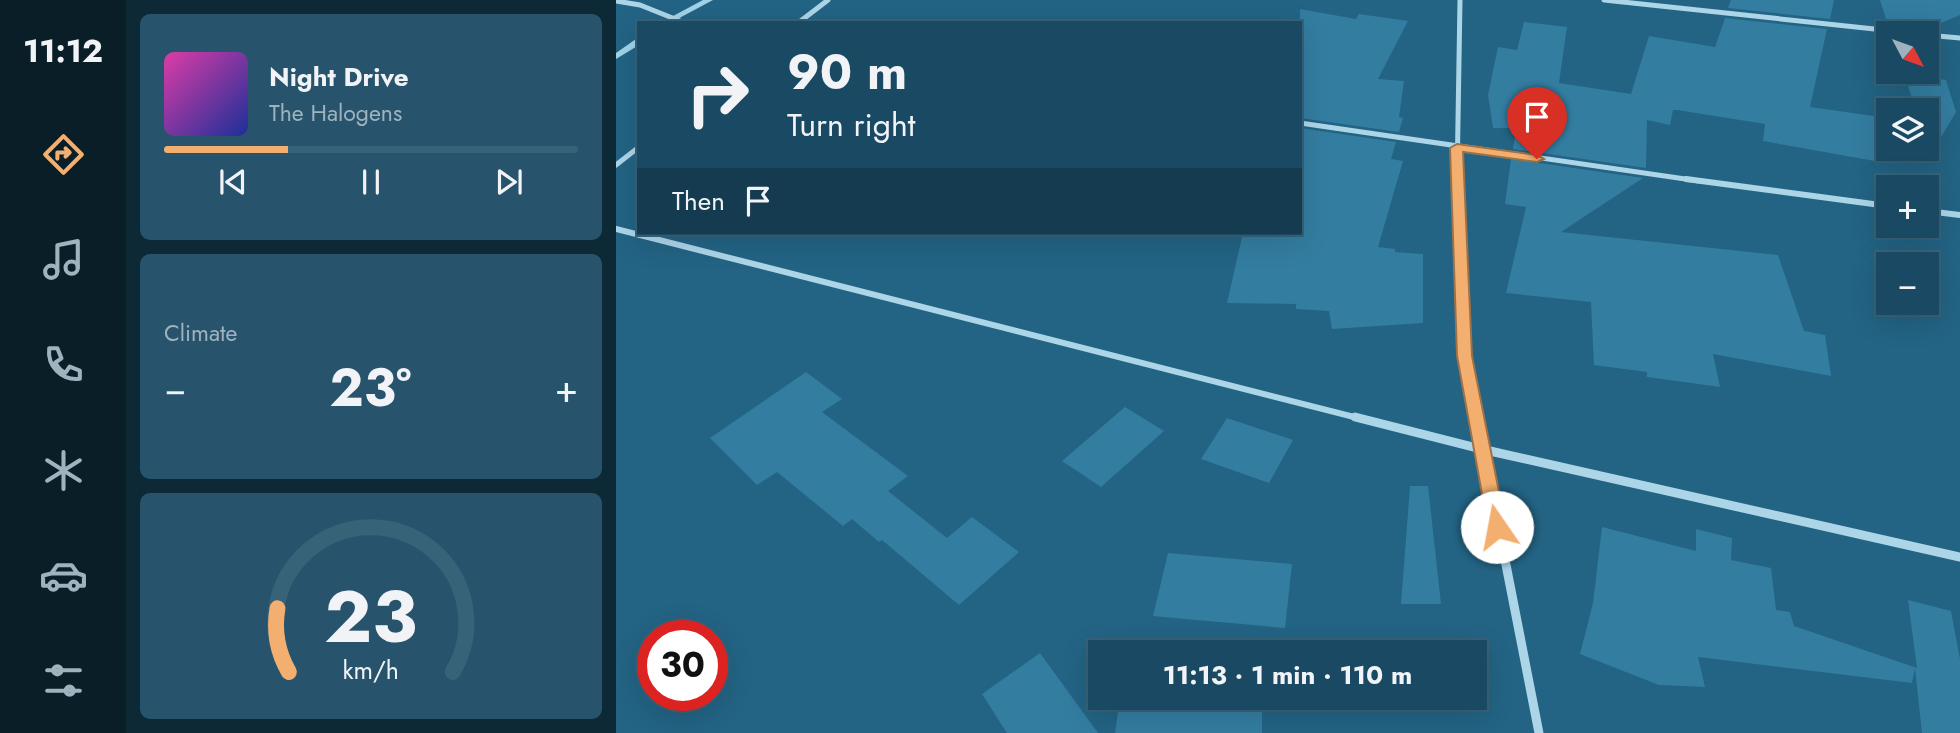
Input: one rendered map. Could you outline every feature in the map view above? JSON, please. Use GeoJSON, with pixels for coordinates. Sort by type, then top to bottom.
{"type":"FeatureCollection","features":[{"type":"Feature","properties":{"kind":"street"},"geometry":{"type":"LineString","coordinates":[[801,21],[828,0]]}},
{"type":"Feature","properties":{"kind":"street"},"geometry":{"type":"LineString","coordinates":[[1460,0],[1457,148],[1465,356],[1481,449],[1539,733]]}},
{"type":"Feature","properties":{"kind":"street"},"geometry":{"type":"LineString","coordinates":[[1604,0],[1876,29]]}},
{"type":"Feature","properties":{"kind":"street"},"geometry":{"type":"LineString","coordinates":[[616,1],[640,5],[680,21]]}},
{"type":"Feature","properties":{"kind":"street"},"geometry":{"type":"LineString","coordinates":[[1939,36],[1960,38]]}},
{"type":"Feature","properties":{"kind":"street"},"geometry":{"type":"LineString","coordinates":[[1302,123],[1457,148],[1876,204]]}},
{"type":"Feature","properties":{"kind":"street"},"geometry":{"type":"LineString","coordinates":[[616,165],[637,149]]}},
{"type":"Feature","properties":{"kind":"street"},"geometry":{"type":"LineString","coordinates":[[1939,212],[1960,215]]}},
{"type":"Feature","properties":{"kind":"street"},"geometry":{"type":"LineString","coordinates":[[616,229],[637,234]]}},
{"type":"Feature","properties":{"kind":"street"},"geometry":{"type":"LineString","coordinates":[[640,235],[1481,449],[1960,557]]}},
{"type":"Feature","properties":{"kind":"building"},"geometry":{"type":"Polygon","coordinates":[[[1731,0],[1834,0],[1830,19],[1728,8],[1731,0]]]}},
{"type":"Feature","properties":{"kind":"building"},"geometry":{"type":"Polygon","coordinates":[[[1880,0],[1960,0],[1960,15],[1939,24],[1939,21],[1887,21],[1880,0]]]}},
{"type":"Feature","properties":{"kind":"building"},"geometry":{"type":"Polygon","coordinates":[[[1300,9],[1356,19],[1359,14],[1408,21],[1378,79],[1404,81],[1399,117],[1403,118],[1399,132],[1302,118],[1300,9]]]}},
{"type":"Feature","properties":{"kind":"building"},"geometry":{"type":"Polygon","coordinates":[[[1725,18],[1827,29],[1810,107],[1876,116],[1876,161],[1886,163],[1763,141],[1765,124],[1677,110],[1673,110],[1670,125],[1647,120],[1646,168],[1513,149],[1516,128],[1493,128],[1488,95],[1498,47],[1517,50],[1524,22],[1567,27],[1559,83],[1631,94],[1649,36],[1715,47],[1725,18]]]}},
{"type":"Feature","properties":{"kind":"building"},"geometry":{"type":"Polygon","coordinates":[[[1939,79],[1946,80],[1956,112],[1939,141],[1939,98],[1912,98],[1907,84],[1939,84],[1939,79]]]}},
{"type":"Feature","properties":{"kind":"building"},"geometry":{"type":"Polygon","coordinates":[[[1302,128],[1396,142],[1391,159],[1403,161],[1378,247],[1395,249],[1395,252],[1423,254],[1423,323],[1332,329],[1329,311],[1296,309],[1296,304],[1227,303],[1243,235],[1302,235],[1302,128]]]}},
{"type":"Feature","properties":{"kind":"building"},"geometry":{"type":"Polygon","coordinates":[[[1511,159],[1643,178],[1561,232],[1778,255],[1804,331],[1825,335],[1831,376],[1713,354],[1720,387],[1647,377],[1647,372],[1594,365],[1591,302],[1506,293],[1526,207],[1505,204],[1511,159]]]}},
{"type":"Feature","properties":{"kind":"building"},"geometry":{"type":"Polygon","coordinates":[[[806,372],[842,399],[822,412],[908,476],[888,491],[947,538],[972,517],[1019,552],[959,605],[882,540],[879,542],[852,519],[843,526],[777,472],[757,485],[710,438],[806,372]]]}},
{"type":"Feature","properties":{"kind":"building"},"geometry":{"type":"Polygon","coordinates":[[[1125,407],[1164,431],[1101,487],[1062,461],[1125,407]]]}},
{"type":"Feature","properties":{"kind":"building"},"geometry":{"type":"Polygon","coordinates":[[[1227,418],[1293,440],[1269,483],[1201,459],[1227,418]]]}},
{"type":"Feature","properties":{"kind":"building"},"geometry":{"type":"Polygon","coordinates":[[[1410,486],[1428,486],[1441,604],[1401,604],[1410,486]]]}},
{"type":"Feature","properties":{"kind":"building"},"geometry":{"type":"Polygon","coordinates":[[[1602,527],[1696,551],[1696,529],[1732,538],[1731,560],[1771,568],[1776,610],[1790,612],[1794,626],[1917,668],[1908,600],[1951,611],[1960,659],[1960,733],[1922,733],[1915,668],[1912,683],[1698,657],[1705,687],[1659,685],[1580,654],[1593,603],[1602,527]]]}},
{"type":"Feature","properties":{"kind":"building"},"geometry":{"type":"Polygon","coordinates":[[[1168,553],[1292,564],[1285,628],[1153,616],[1168,553]]]}},
{"type":"Feature","properties":{"kind":"building"},"geometry":{"type":"Polygon","coordinates":[[[1040,653],[1098,733],[1007,733],[982,694],[1040,653]]]}},
{"type":"Feature","properties":{"kind":"building"},"geometry":{"type":"Polygon","coordinates":[[[1118,710],[1262,710],[1262,733],[1115,733],[1118,710]]]}},
{"type":"Feature","properties":{"kind":"waterway"},"geometry":{"type":"LineString","coordinates":[[668,21],[709,0]]}},
{"type":"Feature","properties":{"kind":"waterway"},"geometry":{"type":"LineString","coordinates":[[616,57],[637,42]]}},
{"type":"Feature","properties":{"kind":"route"},"geometry":{"type":"LineString","coordinates":[[1497,527],[1465,356],[1457,148],[1537,159]]}}]}
